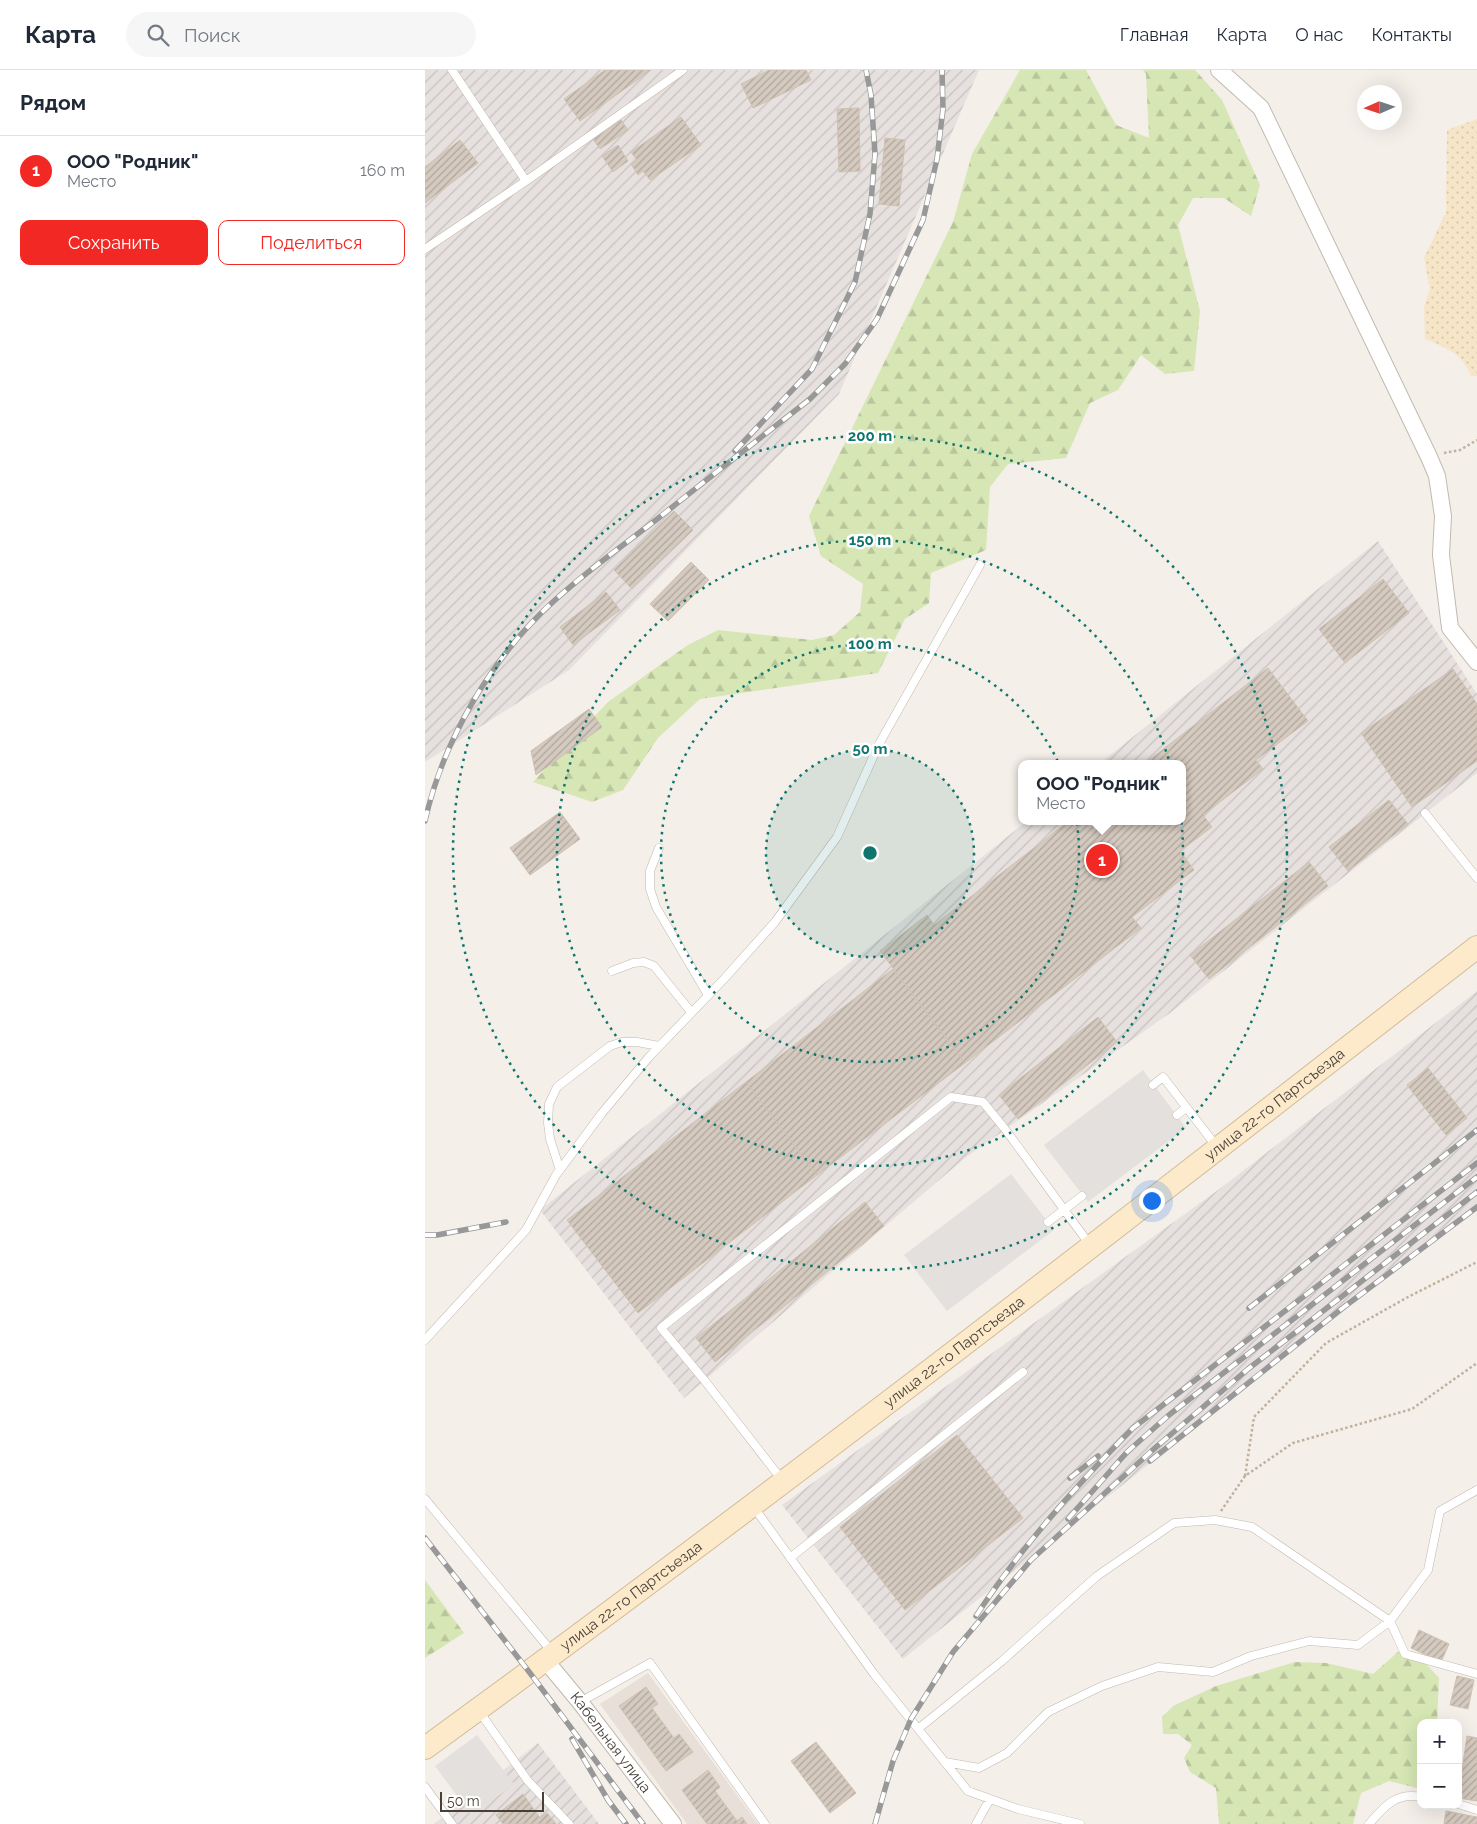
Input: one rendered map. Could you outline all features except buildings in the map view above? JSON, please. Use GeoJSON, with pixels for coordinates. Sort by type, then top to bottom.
{"type":"FeatureCollection","features":[{"type":"Feature","properties":{"kind":"street"},"geometry":{"type":"LineString","coordinates":[[1219,70],[1261,108],[1429,457],[1437,476],[1443,516],[1441,555],[1450,628],[1477,662]]}},
{"type":"Feature","properties":{"kind":"street","name":"улица 22-го Партсъезда"},"geometry":{"type":"LineString","coordinates":[[425,1748],[550,1657],[783,1482],[1091,1247],[1477,947]]}},
{"type":"Feature","properties":{"kind":"street","name":"Кабельная улица"},"geometry":{"type":"LineString","coordinates":[[550,1657],[580,1702],[673,1824]]}},
{"type":"Feature","properties":{"kind":"lane"},"geometry":{"type":"LineString","coordinates":[[452,70],[526,181]]}},
{"type":"Feature","properties":{"kind":"lane"},"geometry":{"type":"LineString","coordinates":[[425,249],[526,181],[683,70]]}},
{"type":"Feature","properties":{"kind":"lane"},"geometry":{"type":"LineString","coordinates":[[425,1340],[526,1230],[560,1170],[602,1113],[659,1046],[775,922],[837,837],[879,744],[980,565]]}},
{"type":"Feature","properties":{"kind":"lane"},"geometry":{"type":"LineString","coordinates":[[1425,813],[1477,878]]}},
{"type":"Feature","properties":{"kind":"lane"},"geometry":{"type":"LineString","coordinates":[[659,848],[650,871],[650,889],[656,907],[708,995]]}},
{"type":"Feature","properties":{"kind":"lane"},"geometry":{"type":"LineString","coordinates":[[611,971],[633,963],[644,962],[654,966],[691,1012]]}},
{"type":"Feature","properties":{"kind":"lane"},"geometry":{"type":"LineString","coordinates":[[560,1170],[550,1140],[548,1122],[549,1104],[557,1087],[610,1046],[622,1042],[637,1042],[659,1046]]}},
{"type":"Feature","properties":{"kind":"lane"},"geometry":{"type":"LineString","coordinates":[[1153,1085],[1163,1077],[1218,1149]]}},
{"type":"Feature","properties":{"kind":"lane"},"geometry":{"type":"LineString","coordinates":[[783,1482],[705,1381],[661,1328],[951,1097],[983,1102],[1005,1129],[1091,1247]]}},
{"type":"Feature","properties":{"kind":"lane"},"geometry":{"type":"LineString","coordinates":[[1177,1116],[1186,1108]]}},
{"type":"Feature","properties":{"kind":"lane"},"geometry":{"type":"LineString","coordinates":[[1048,1222],[1083,1196]]}},
{"type":"Feature","properties":{"kind":"lane"},"geometry":{"type":"LineString","coordinates":[[790,1558],[1023,1372]]}},
{"type":"Feature","properties":{"kind":"lane"},"geometry":{"type":"LineString","coordinates":[[945,1762],[979,1768],[1007,1753],[1048,1712],[1102,1686],[1158,1667],[1213,1672],[1251,1656],[1309,1641],[1358,1644],[1390,1621],[1428,1570],[1440,1511],[1477,1490]]}},
{"type":"Feature","properties":{"kind":"lane"},"geometry":{"type":"LineString","coordinates":[[425,1500],[550,1657]]}},
{"type":"Feature","properties":{"kind":"lane"},"geometry":{"type":"LineString","coordinates":[[752,1505],[874,1674],[968,1791],[1018,1809],[1080,1824]]}},
{"type":"Feature","properties":{"kind":"lane"},"geometry":{"type":"LineString","coordinates":[[918,1729],[1002,1661],[1097,1576],[1174,1522],[1215,1520],[1252,1527],[1390,1621],[1405,1654],[1477,1674]]}},
{"type":"Feature","properties":{"kind":"lane"},"geometry":{"type":"LineString","coordinates":[[580,1702],[650,1663],[765,1824]]}},
{"type":"Feature","properties":{"kind":"lane"},"geometry":{"type":"LineString","coordinates":[[478,1709],[528,1781],[569,1824]]}},
{"type":"Feature","properties":{"kind":"lane"},"geometry":{"type":"LineString","coordinates":[[425,1787],[452,1824]]}},
{"type":"Feature","properties":{"kind":"lane"},"geometry":{"type":"LineString","coordinates":[[1369,1824],[1395,1798],[1417,1796]]}},
{"type":"Feature","properties":{"kind":"lane"},"geometry":{"type":"LineString","coordinates":[[976,1824],[990,1799]]}},
{"type":"Feature","properties":{"kind":"lane"},"geometry":{"type":"LineString","coordinates":[[1462,1805],[1477,1810]]}},
{"type":"Feature","properties":{"kind":"path"},"geometry":{"type":"LineString","coordinates":[[1429,457],[1460,450],[1477,440]]}},
{"type":"Feature","properties":{"kind":"path"},"geometry":{"type":"LineString","coordinates":[[1245,1476],[1254,1416],[1326,1344],[1409,1297],[1477,1262]]}},
{"type":"Feature","properties":{"kind":"path"},"geometry":{"type":"LineString","coordinates":[[1215,1520],[1245,1476],[1293,1443],[1412,1409],[1477,1363]]}},
{"type":"Feature","properties":{"kind":"shaded area"},"geometry":{"type":"Polygon","coordinates":[[[425,70],[979,70],[839,394],[569,670],[425,762],[425,70]]]}},
{"type":"Feature","properties":{"kind":"shaded area"},"geometry":{"type":"Polygon","coordinates":[[[1378,541],[1477,694],[1477,773],[1170,1013],[965,1158],[684,1398],[540,1210],[1022,825],[1186,825],[1186,760],[1104,760],[1378,541]]]}},
{"type":"Feature","properties":{"kind":"shaded area"},"geometry":{"type":"Polygon","coordinates":[[[1477,991],[1477,1204],[903,1659],[782,1505],[1218,1190],[1477,991]]]}},
{"type":"Feature","properties":{"kind":"shaded area"},"geometry":{"type":"Polygon","coordinates":[[[1143,1070],[1186,1128],[1088,1202],[1044,1145],[1143,1070]]]}},
{"type":"Feature","properties":{"kind":"shaded area"},"geometry":{"type":"Polygon","coordinates":[[[1011,1174],[1054,1230],[947,1311],[904,1255],[1011,1174]]]}},
{"type":"Feature","properties":{"kind":"shaded area"},"geometry":{"type":"Polygon","coordinates":[[[648,1673],[758,1824],[687,1824],[600,1704],[648,1673]]]}},
{"type":"Feature","properties":{"kind":"shaded area"},"geometry":{"type":"Polygon","coordinates":[[[477,1735],[514,1784],[472,1816],[435,1766],[477,1735]]]}},
{"type":"Feature","properties":{"kind":"shaded area"},"geometry":{"type":"Polygon","coordinates":[[[538,1743],[599,1824],[434,1824],[538,1743]]]}},
{"type":"Feature","properties":{"kind":"green space"},"geometry":{"type":"Polygon","coordinates":[[[1020,70],[1086,70],[1116,125],[1149,138],[1146,74],[1143,70],[1195,70],[1222,100],[1260,185],[1251,216],[1224,198],[1193,198],[1178,225],[1200,311],[1194,371],[1165,374],[1141,355],[1118,390],[1090,403],[1066,458],[1008,464],[990,487],[986,550],[931,573],[929,603],[905,619],[878,673],[700,699],[658,738],[623,790],[592,802],[533,782],[608,702],[688,645],[718,630],[812,640],[834,635],[860,612],[863,584],[821,556],[809,516],[953,222],[972,154],[1020,70]]]}},
{"type":"Feature","properties":{"kind":"green space"},"geometry":{"type":"Polygon","coordinates":[[[425,1580],[464,1633],[425,1658],[425,1580]]]}},
{"type":"Feature","properties":{"kind":"green space"},"geometry":{"type":"Polygon","coordinates":[[[1399,1651],[1417,1654],[1439,1678],[1437,1719],[1417,1719],[1417,1788],[1389,1781],[1361,1793],[1353,1824],[1219,1824],[1216,1788],[1190,1772],[1184,1758],[1192,1745],[1178,1734],[1163,1734],[1162,1717],[1173,1706],[1216,1686],[1295,1662],[1326,1663],[1373,1674],[1399,1651]]]}},
{"type":"Feature","properties":{"kind":"sand"},"geometry":{"type":"Polygon","coordinates":[[[1477,119],[1477,376],[1471,376],[1458,356],[1425,339],[1424,307],[1430,289],[1424,258],[1446,212],[1447,130],[1477,119]]]}},
{"type":"Feature","properties":{"kind":"railway"},"geometry":{"type":"LineString","coordinates":[[735,451],[812,369],[855,282],[870,214],[875,154],[871,95],[866,70]]}},
{"type":"Feature","properties":{"kind":"railway"},"geometry":{"type":"LineString","coordinates":[[425,821],[444,760],[473,701],[511,646],[532,622],[592,569],[810,399],[845,364],[877,319],[923,220],[937,159],[943,109],[942,70]]}},
{"type":"Feature","properties":{"kind":"railway"},"geometry":{"type":"LineString","coordinates":[[1249,1308],[1477,1130]]}},
{"type":"Feature","properties":{"kind":"railway"},"geometry":{"type":"LineString","coordinates":[[976,1616],[1030,1541],[1133,1428],[1477,1163]]}},
{"type":"Feature","properties":{"kind":"railway"},"geometry":{"type":"LineString","coordinates":[[1068,1519],[1127,1452],[1169,1415],[1477,1177]]}},
{"type":"Feature","properties":{"kind":"railway"},"geometry":{"type":"LineString","coordinates":[[875,1824],[893,1761],[911,1719],[953,1652],[1031,1560],[1156,1447],[1248,1369],[1477,1192]]}},
{"type":"Feature","properties":{"kind":"railway"},"geometry":{"type":"LineString","coordinates":[[1150,1461],[1344,1307],[1477,1207]]}},
{"type":"Feature","properties":{"kind":"railway"},"geometry":{"type":"LineString","coordinates":[[425,1235],[437,1235],[506,1222]]}},
{"type":"Feature","properties":{"kind":"railway"},"geometry":{"type":"LineString","coordinates":[[1070,1478],[1098,1456]]}},
{"type":"Feature","properties":{"kind":"railway"},"geometry":{"type":"LineString","coordinates":[[425,1538],[530,1673],[643,1824]]}},
{"type":"Feature","properties":{"kind":"railway"},"geometry":{"type":"LineString","coordinates":[[572,1739],[608,1800],[626,1824]]}},
{"type":"Feature","properties":{"kind":"place","name":"ООО \"Родник\""},"geometry":{"type":"Point","coordinates":[1102,860]}}]}
